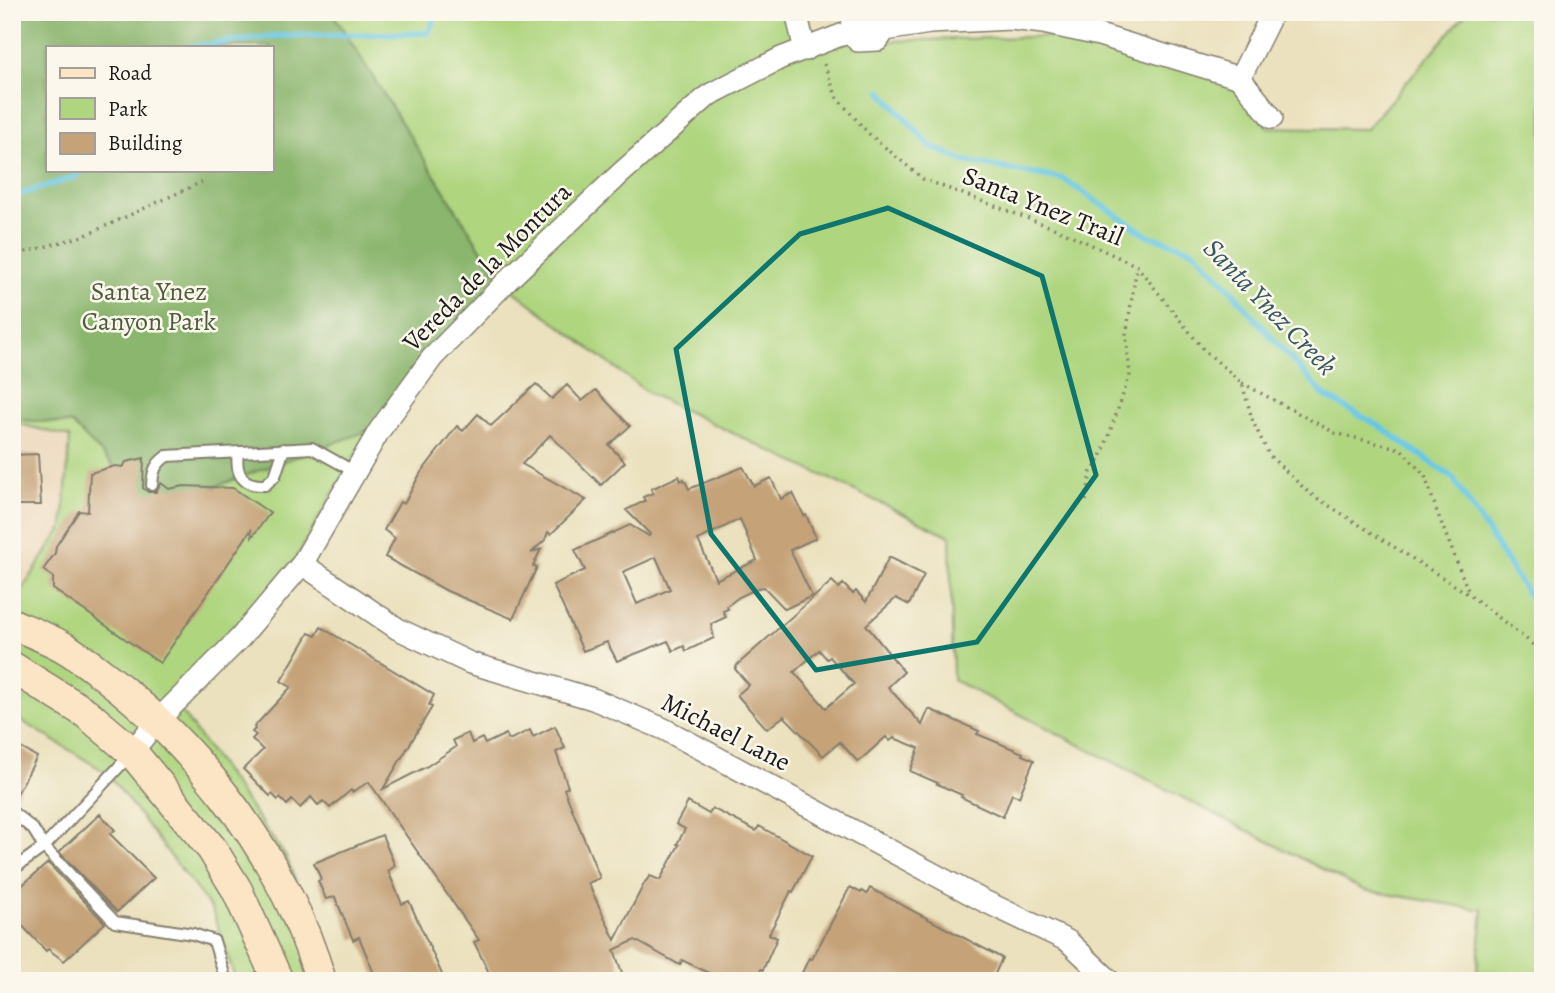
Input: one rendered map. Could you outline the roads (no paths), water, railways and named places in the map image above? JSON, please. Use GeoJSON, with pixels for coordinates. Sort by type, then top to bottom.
{"type":"FeatureCollection","features":[{"type":"Feature","properties":{"kind":"street"},"geometry":{"type":"LineString","coordinates":[[796,12],[805,50]]}},
{"type":"Feature","properties":{"kind":"street"},"geometry":{"type":"LineString","coordinates":[[1272,118],[1240,78],[1273,12]]}},
{"type":"Feature","properties":{"kind":"street","name":"Vereda de la Montura"},"geometry":{"type":"LineString","coordinates":[[132,752],[156,722],[240,638],[302,564],[379,431],[432,358],[507,281],[620,174],[709,95],[781,58],[849,32],[853,23],[876,22],[885,30],[978,19],[1043,23],[1099,34],[1240,78]]}},
{"type":"Feature","properties":{"kind":"street","name":"Michael Lane"},"geometry":{"type":"LineString","coordinates":[[302,564],[398,629],[470,663],[593,699],[664,729],[982,900],[1068,941],[1110,981]]}},
{"type":"Feature","properties":{"kind":"street"},"geometry":{"type":"LineString","coordinates":[[12,624],[67,650],[117,686],[198,763],[253,838],[300,921],[321,981]]}},
{"type":"Feature","properties":{"kind":"street"},"geometry":{"type":"LineString","coordinates":[[12,667],[86,713],[132,752],[212,849],[237,890],[278,981]]}},
{"type":"Feature","properties":{"kind":"lane"},"geometry":{"type":"LineString","coordinates":[[152,485],[153,472],[158,462],[167,456],[312,448],[355,472]]}},
{"type":"Feature","properties":{"kind":"lane"},"geometry":{"type":"LineString","coordinates":[[238,452],[236,464],[241,477],[253,486],[265,485],[275,476],[284,449]]}},
{"type":"Feature","properties":{"kind":"lane"},"geometry":{"type":"LineString","coordinates":[[12,870],[44,847],[132,752]]}},
{"type":"Feature","properties":{"kind":"lane"},"geometry":{"type":"LineString","coordinates":[[12,812],[33,829],[44,847],[115,922],[193,934],[214,941],[226,981]]}},
{"type":"Feature","properties":{"kind":"waterway","name":"Santa Ynez Creek"},"geometry":{"type":"LineString","coordinates":[[198,46],[274,36],[428,33],[438,12]]}},
{"type":"Feature","properties":{"kind":"waterway","name":"Santa Ynez Creek"},"geometry":{"type":"LineString","coordinates":[[881,91],[930,146],[964,161],[1063,179],[1147,235],[1193,250],[1325,396],[1379,426],[1453,478],[1528,595],[1543,605]]}},
{"type":"Feature","properties":{"kind":"waterway","name":"Santa Ynez Creek"},"geometry":{"type":"LineString","coordinates":[[12,197],[75,177],[80,172]]}},
{"type":"Feature","properties":{"kind":"park label","name":"Santa Ynez Canyon Park"},"geometry":{"type":"Point","coordinates":[149,306]}}]}
